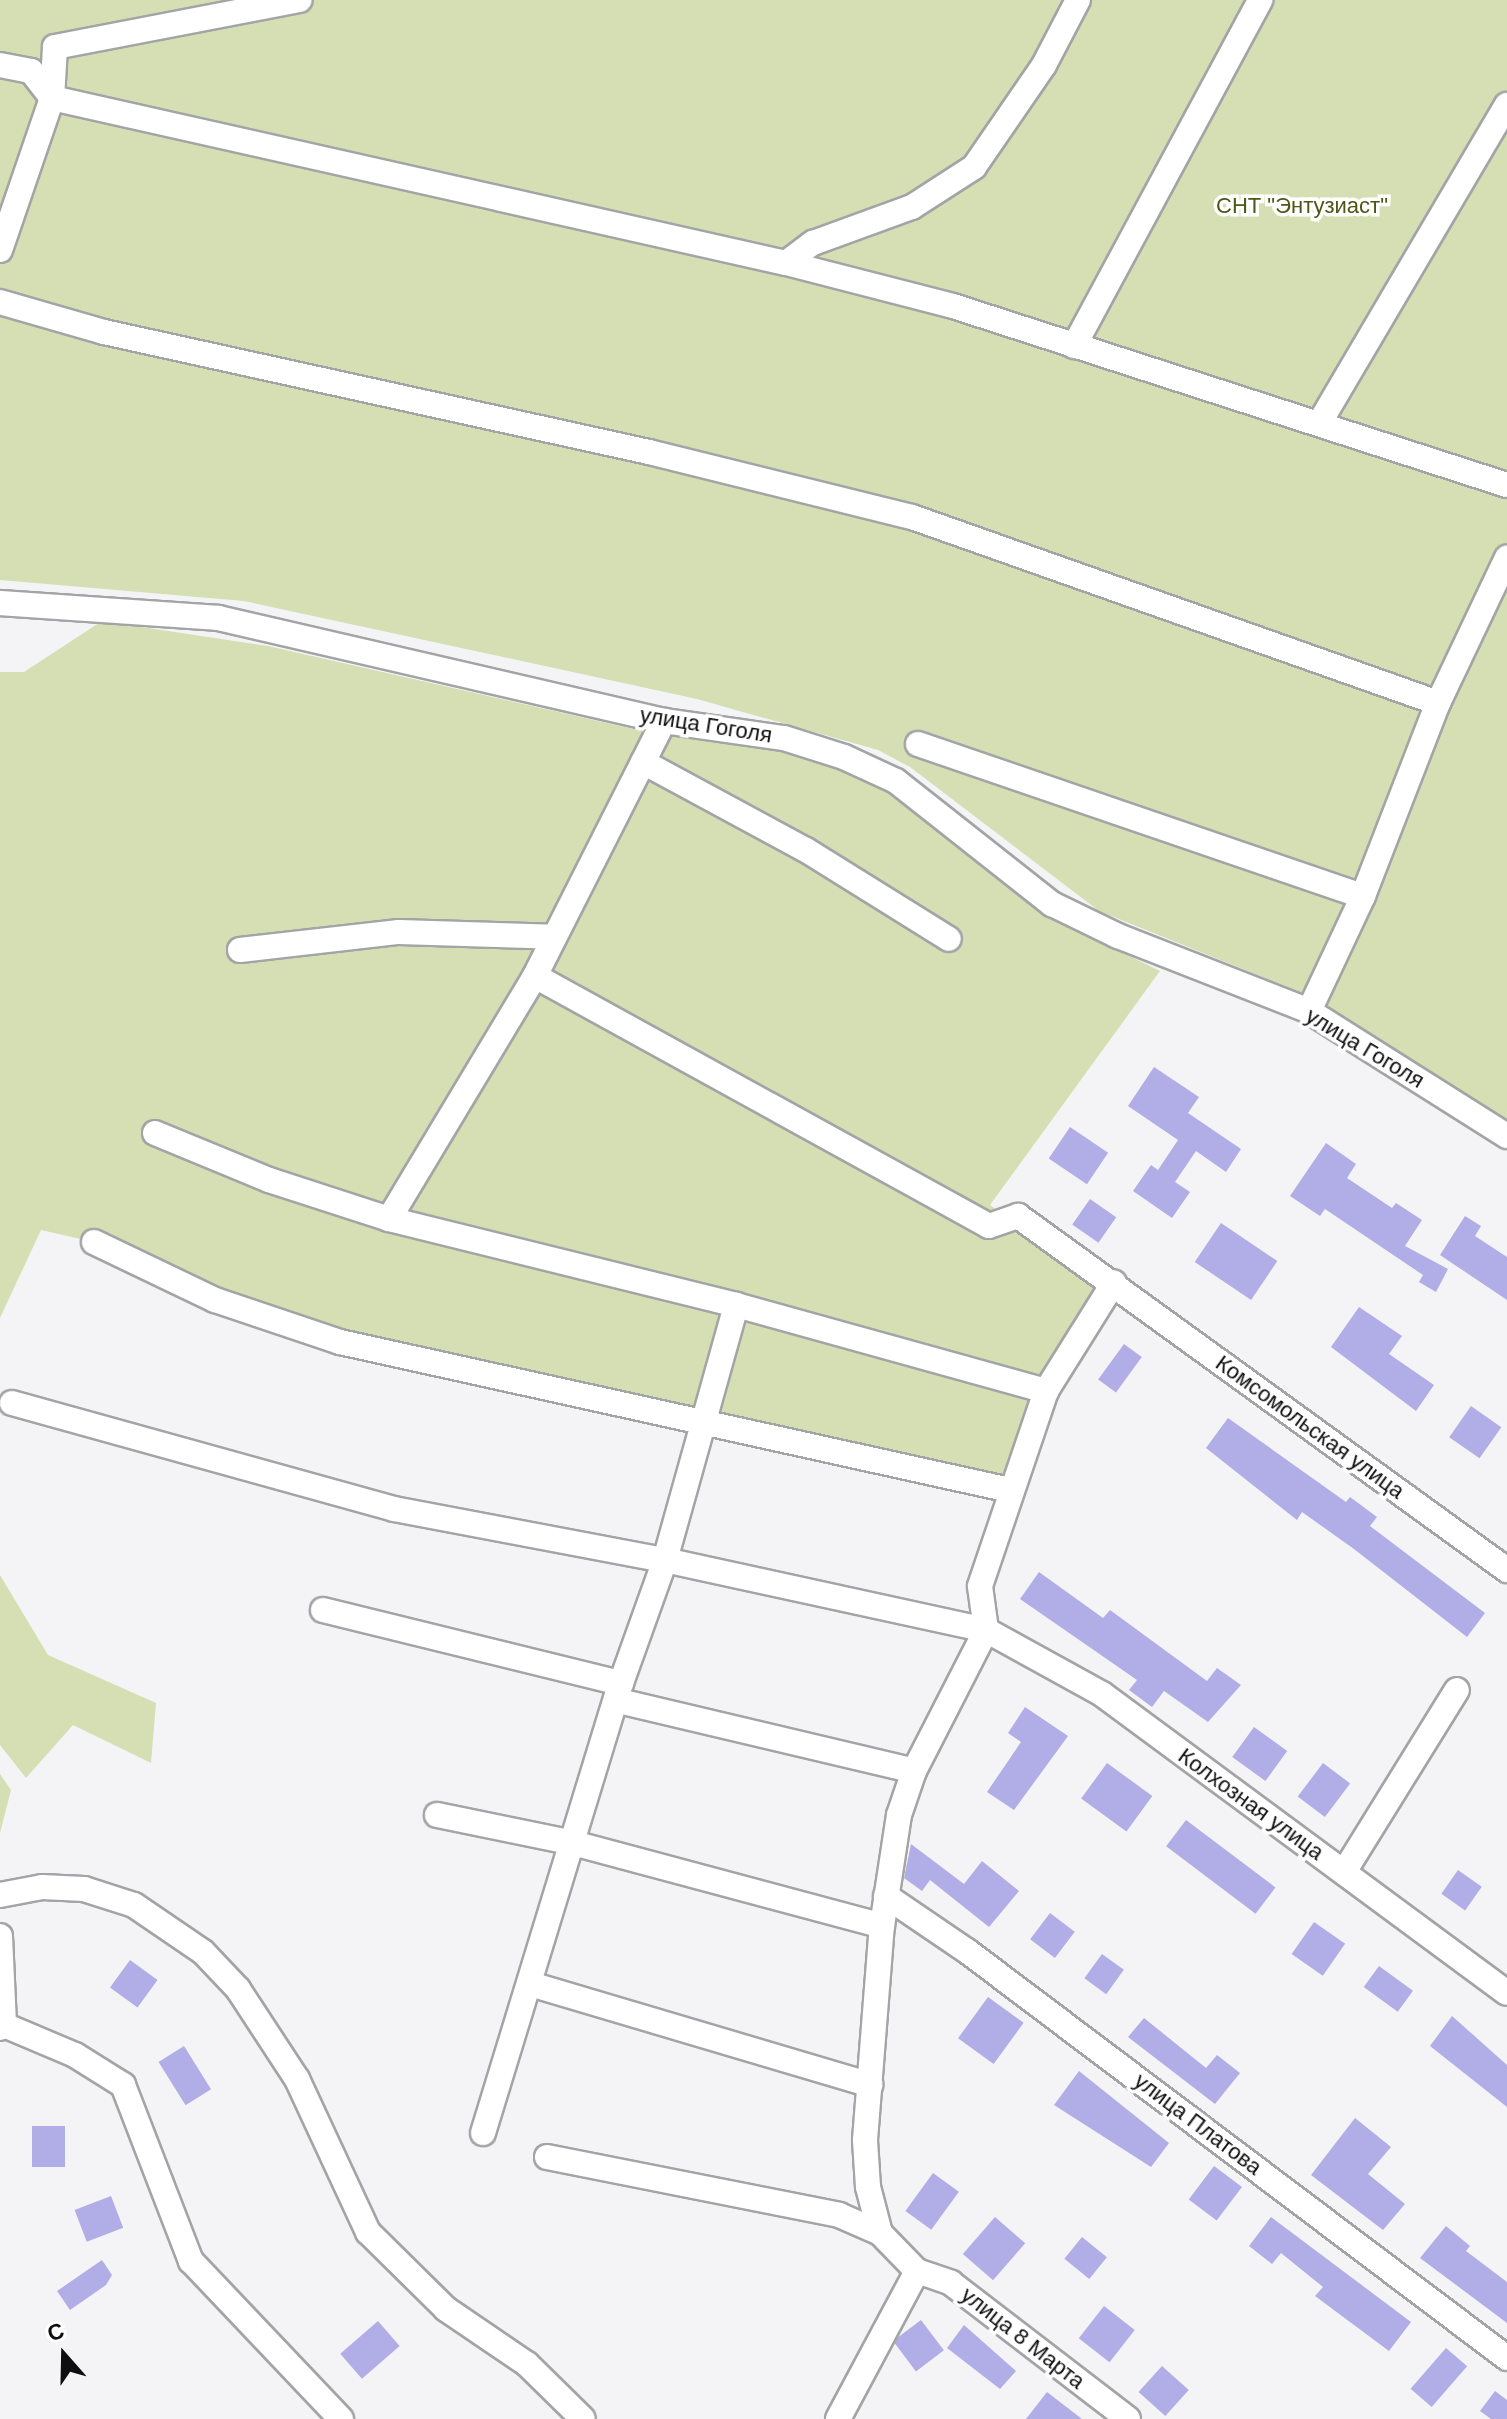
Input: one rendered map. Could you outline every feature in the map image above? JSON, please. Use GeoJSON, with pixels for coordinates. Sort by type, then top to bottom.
{"type":"FeatureCollection","features":[{"type":"Feature","properties":{"kind":"street"},"geometry":{"type":"LineString","coordinates":[[0,250],[52,98],[55,47],[300,0]]}},
{"type":"Feature","properties":{"kind":"street"},"geometry":{"type":"LineString","coordinates":[[786,263],[813,243],[912,207],[974,167],[1044,65],[1078,0]]}},
{"type":"Feature","properties":{"kind":"street"},"geometry":{"type":"LineString","coordinates":[[1074,346],[1260,0]]}},
{"type":"Feature","properties":{"kind":"street"},"geometry":{"type":"LineString","coordinates":[[0,65],[31,71],[52,98],[786,263],[953,306],[1320,422],[1507,485]]}},
{"type":"Feature","properties":{"kind":"street"},"geometry":{"type":"LineString","coordinates":[[1320,422],[1507,105]]}},
{"type":"Feature","properties":{"kind":"street"},"geometry":{"type":"LineString","coordinates":[[0,302],[104,332],[649,452],[912,517],[1438,703]]}},
{"type":"Feature","properties":{"kind":"street"},"geometry":{"type":"LineString","coordinates":[[1309,1011],[1363,896],[1438,703],[1507,558]]}},
{"type":"Feature","properties":{"kind":"street","name":"улица Гоголя"},"geometry":{"type":"LineString","coordinates":[[0,603],[218,618],[664,721],[726,726],[844,757],[896,781],[1052,904],[1118,936],[1309,1011],[1507,1136]]}},
{"type":"Feature","properties":{"kind":"street"},"geometry":{"type":"LineString","coordinates":[[389,1219],[535,976],[664,721]]}},
{"type":"Feature","properties":{"kind":"street"},"geometry":{"type":"LineString","coordinates":[[918,744],[1363,896]]}},
{"type":"Feature","properties":{"kind":"street"},"geometry":{"type":"LineString","coordinates":[[643,762],[806,850],[949,939]]}},
{"type":"Feature","properties":{"kind":"street"},"geometry":{"type":"LineString","coordinates":[[240,950],[399,932],[554,937]]}},
{"type":"Feature","properties":{"kind":"street","name":"Комсомольская улица"},"geometry":{"type":"LineString","coordinates":[[535,976],[989,1226],[1018,1216],[1114,1282],[1507,1570]]}},
{"type":"Feature","properties":{"kind":"street"},"geometry":{"type":"LineString","coordinates":[[155,1133],[269,1180],[389,1219],[736,1305],[1046,1391]]}},
{"type":"Feature","properties":{"kind":"street"},"geometry":{"type":"LineString","coordinates":[[94,1242],[215,1300],[340,1342],[1001,1488]]}},
{"type":"Feature","properties":{"kind":"street"},"geometry":{"type":"LineString","coordinates":[[880,2233],[868,2187],[865,2140],[882,1926],[899,1815],[914,1771],[986,1630],[980,1586],[1046,1391],[1114,1282]]}},
{"type":"Feature","properties":{"kind":"street"},"geometry":{"type":"LineString","coordinates":[[483,2133],[620,1692],[665,1560],[736,1305]]}},
{"type":"Feature","properties":{"kind":"street","name":"Колхозная улица"},"geometry":{"type":"LineString","coordinates":[[12,1403],[394,1509],[665,1560],[986,1630],[1102,1694],[1507,1993]]}},
{"type":"Feature","properties":{"kind":"street"},"geometry":{"type":"LineString","coordinates":[[323,1610],[914,1771]]}},
{"type":"Feature","properties":{"kind":"street"},"geometry":{"type":"LineString","coordinates":[[1344,1872],[1457,1690]]}},
{"type":"Feature","properties":{"kind":"street"},"geometry":{"type":"LineString","coordinates":[[437,1815],[573,1843],[882,1926]]}},
{"type":"Feature","properties":{"kind":"street"},"geometry":{"type":"LineString","coordinates":[[0,1895],[42,1887],[84,1889],[134,1905],[203,1952],[238,1989],[297,2079],[368,2232],[446,2309],[527,2364],[583,2419]]}},
{"type":"Feature","properties":{"kind":"street","name":"улица Платова"},"geometry":{"type":"LineString","coordinates":[[886,1896],[1017,1988],[1507,2358]]}},
{"type":"Feature","properties":{"kind":"street"},"geometry":{"type":"LineString","coordinates":[[0,1936],[2,2027],[75,2055],[123,2085],[191,2261],[341,2419]]}},
{"type":"Feature","properties":{"kind":"street"},"geometry":{"type":"LineString","coordinates":[[530,1984],[870,2085]]}},
{"type":"Feature","properties":{"kind":"street"},"geometry":{"type":"LineString","coordinates":[[547,2157],[839,2215],[880,2233]]}},
{"type":"Feature","properties":{"kind":"street","name":"улица 8 Марта"},"geometry":{"type":"LineString","coordinates":[[880,2233],[917,2271],[951,2283],[1128,2419]]}},
{"type":"Feature","properties":{"kind":"street"},"geometry":{"type":"LineString","coordinates":[[838,2419],[917,2271]]}},
{"type":"Feature","properties":{"kind":"green space","name":"СНТ \"Энтузиаст\""},"geometry":{"type":"Polygon","coordinates":[[[0,0],[1507,0],[1507,1124],[1310,996],[1099,911],[910,767],[878,750],[697,699],[244,601],[0,580],[0,0]]]}},
{"type":"Feature","properties":{"kind":"green space"},"geometry":{"type":"Polygon","coordinates":[[[102,621],[268,646],[642,731],[725,737],[839,767],[888,793],[1050,917],[1160,971],[990,1205],[1100,1286],[1001,1488],[340,1342],[94,1242],[41,1230],[0,1318],[0,672],[24,672],[102,621]]]}},
{"type":"Feature","properties":{"kind":"green space"},"geometry":{"type":"Polygon","coordinates":[[[0,1575],[48,1655],[156,1703],[151,1763],[73,1725],[26,1778],[0,1745],[0,1575]]]}},
{"type":"Feature","properties":{"kind":"green space"},"geometry":{"type":"Polygon","coordinates":[[[0,1774],[11,1790],[0,1833],[0,1774]]]}},
{"type":"Feature","properties":{"kind":"building"},"geometry":{"type":"Polygon","coordinates":[[[1154,1067],[1199,1097],[1188,1113],[1241,1149],[1226,1172],[1196,1151],[1175,1182],[1190,1192],[1172,1218],[1133,1191],[1151,1165],[1158,1170],[1178,1140],[1128,1106],[1154,1067]]]}},
{"type":"Feature","properties":{"kind":"building"},"geometry":{"type":"Polygon","coordinates":[[[1070,1127],[1108,1153],[1087,1184],[1049,1159],[1070,1127]]]}},
{"type":"Feature","properties":{"kind":"building"},"geometry":{"type":"Polygon","coordinates":[[[1326,1143],[1356,1164],[1347,1178],[1392,1208],[1396,1203],[1422,1220],[1405,1246],[1448,1269],[1436,1292],[1419,1282],[1423,1275],[1325,1209],[1320,1216],[1290,1196],[1326,1143]]]}},
{"type":"Feature","properties":{"kind":"building"},"geometry":{"type":"Polygon","coordinates":[[[1090,1199],[1116,1217],[1098,1243],[1072,1224],[1090,1199]]]}},
{"type":"Feature","properties":{"kind":"building"},"geometry":{"type":"Polygon","coordinates":[[[1465,1216],[1481,1226],[1475,1236],[1507,1257],[1507,1300],[1440,1255],[1465,1216]]]}},
{"type":"Feature","properties":{"kind":"building"},"geometry":{"type":"Polygon","coordinates":[[[1221,1223],[1277,1261],[1251,1300],[1195,1262],[1221,1223]]]}},
{"type":"Feature","properties":{"kind":"building"},"geometry":{"type":"Polygon","coordinates":[[[1359,1307],[1402,1336],[1389,1354],[1434,1385],[1416,1411],[1331,1347],[1359,1307]]]}},
{"type":"Feature","properties":{"kind":"building"},"geometry":{"type":"Polygon","coordinates":[[[1124,1344],[1142,1357],[1116,1393],[1098,1380],[1124,1344]]]}},
{"type":"Feature","properties":{"kind":"building"},"geometry":{"type":"Polygon","coordinates":[[[1471,1406],[1501,1427],[1480,1458],[1449,1437],[1471,1406]]]}},
{"type":"Feature","properties":{"kind":"building"},"geometry":{"type":"Polygon","coordinates":[[[1228,1418],[1346,1502],[1350,1497],[1377,1517],[1370,1526],[1485,1613],[1467,1637],[1354,1549],[1302,1512],[1297,1520],[1206,1448],[1228,1418]]]}},
{"type":"Feature","properties":{"kind":"building"},"geometry":{"type":"Polygon","coordinates":[[[1039,1572],[1103,1618],[1110,1610],[1207,1681],[1217,1668],[1241,1685],[1208,1722],[1164,1691],[1152,1707],[1129,1690],[1137,1680],[1020,1599],[1039,1572]]]}},
{"type":"Feature","properties":{"kind":"building"},"geometry":{"type":"Polygon","coordinates":[[[1025,1707],[1068,1736],[1014,1810],[987,1792],[1021,1742],[1008,1733],[1025,1707]]]}},
{"type":"Feature","properties":{"kind":"building"},"geometry":{"type":"Polygon","coordinates":[[[1254,1727],[1287,1751],[1265,1781],[1232,1757],[1254,1727]]]}},
{"type":"Feature","properties":{"kind":"building"},"geometry":{"type":"Polygon","coordinates":[[[1107,1763],[1152,1796],[1126,1832],[1081,1799],[1107,1763]]]}},
{"type":"Feature","properties":{"kind":"building"},"geometry":{"type":"Polygon","coordinates":[[[1323,1763],[1350,1783],[1325,1817],[1298,1797],[1323,1763]]]}},
{"type":"Feature","properties":{"kind":"building"},"geometry":{"type":"Polygon","coordinates":[[[1186,1820],[1275,1887],[1256,1914],[1166,1846],[1186,1820]]]}},
{"type":"Feature","properties":{"kind":"building"},"geometry":{"type":"Polygon","coordinates":[[[911,1844],[964,1884],[982,1861],[1019,1891],[989,1927],[930,1880],[922,1891],[904,1878],[911,1844]]]}},
{"type":"Feature","properties":{"kind":"building"},"geometry":{"type":"Polygon","coordinates":[[[1458,1870],[1482,1887],[1465,1910],[1441,1894],[1458,1870]]]}},
{"type":"Feature","properties":{"kind":"building"},"geometry":{"type":"Polygon","coordinates":[[[1050,1913],[1075,1932],[1055,1958],[1030,1939],[1050,1913]]]}},
{"type":"Feature","properties":{"kind":"building"},"geometry":{"type":"Polygon","coordinates":[[[1314,1922],[1345,1944],[1323,1976],[1292,1954],[1314,1922]]]}},
{"type":"Feature","properties":{"kind":"building"},"geometry":{"type":"Polygon","coordinates":[[[1102,1954],[1124,1970],[1106,1994],[1084,1978],[1102,1954]]]}},
{"type":"Feature","properties":{"kind":"building"},"geometry":{"type":"Polygon","coordinates":[[[130,1960],[158,1980],[138,2007],[110,1988],[130,1960]]]}},
{"type":"Feature","properties":{"kind":"building"},"geometry":{"type":"Polygon","coordinates":[[[1379,1966],[1413,1991],[1398,2012],[1364,1987],[1379,1966]]]}},
{"type":"Feature","properties":{"kind":"building"},"geometry":{"type":"Polygon","coordinates":[[[988,1997],[1024,2023],[994,2064],[958,2038],[988,1997]]]}},
{"type":"Feature","properties":{"kind":"building"},"geometry":{"type":"Polygon","coordinates":[[[1452,2016],[1507,2065],[1507,2107],[1430,2046],[1452,2016]]]}},
{"type":"Feature","properties":{"kind":"building"},"geometry":{"type":"Polygon","coordinates":[[[1144,2018],[1206,2068],[1217,2055],[1240,2073],[1215,2104],[1128,2037],[1144,2018]]]}},
{"type":"Feature","properties":{"kind":"building"},"geometry":{"type":"Polygon","coordinates":[[[184,2046],[211,2089],[186,2105],[159,2062],[184,2046]]]}},
{"type":"Feature","properties":{"kind":"building"},"geometry":{"type":"Polygon","coordinates":[[[1079,2071],[1169,2143],[1151,2167],[1054,2105],[1079,2071]]]}},
{"type":"Feature","properties":{"kind":"building"},"geometry":{"type":"Polygon","coordinates":[[[1355,2118],[1391,2147],[1368,2174],[1405,2204],[1383,2230],[1311,2175],[1355,2118]]]}},
{"type":"Feature","properties":{"kind":"building"},"geometry":{"type":"Polygon","coordinates":[[[32,2126],[65,2126],[65,2167],[32,2167],[32,2126]]]}},
{"type":"Feature","properties":{"kind":"building"},"geometry":{"type":"Polygon","coordinates":[[[1214,2166],[1242,2187],[1217,2221],[1189,2200],[1214,2166]]]}},
{"type":"Feature","properties":{"kind":"building"},"geometry":{"type":"Polygon","coordinates":[[[933,2173],[959,2192],[931,2230],[905,2211],[933,2173]]]}},
{"type":"Feature","properties":{"kind":"building"},"geometry":{"type":"Polygon","coordinates":[[[111,2196],[123,2228],[87,2242],[75,2210],[111,2196]]]}},
{"type":"Feature","properties":{"kind":"building"},"geometry":{"type":"Polygon","coordinates":[[[995,2217],[1025,2243],[993,2280],[963,2254],[995,2217]]]}},
{"type":"Feature","properties":{"kind":"building"},"geometry":{"type":"Polygon","coordinates":[[[1271,2217],[1411,2322],[1389,2351],[1315,2296],[1323,2287],[1281,2253],[1272,2264],[1249,2246],[1271,2217]]]}},
{"type":"Feature","properties":{"kind":"building"},"geometry":{"type":"Polygon","coordinates":[[[1446,2226],[1470,2246],[1466,2251],[1507,2282],[1507,2323],[1420,2258],[1446,2226]]]}},
{"type":"Feature","properties":{"kind":"building"},"geometry":{"type":"Polygon","coordinates":[[[1082,2237],[1107,2257],[1089,2279],[1064,2259],[1082,2237]]]}},
{"type":"Feature","properties":{"kind":"building"},"geometry":{"type":"Polygon","coordinates":[[[102,2260],[112,2275],[106,2285],[70,2310],[57,2291],[102,2260]]]}},
{"type":"Feature","properties":{"kind":"building"},"geometry":{"type":"Polygon","coordinates":[[[1104,2306],[1135,2330],[1109,2362],[1079,2338],[1104,2306]]]}},
{"type":"Feature","properties":{"kind":"building"},"geometry":{"type":"Polygon","coordinates":[[[921,2320],[944,2350],[916,2371],[893,2341],[921,2320]]]}},
{"type":"Feature","properties":{"kind":"building"},"geometry":{"type":"Polygon","coordinates":[[[378,2321],[400,2346],[362,2379],[340,2354],[378,2321]]]}},
{"type":"Feature","properties":{"kind":"building"},"geometry":{"type":"Polygon","coordinates":[[[964,2325],[1016,2371],[1000,2389],[947,2348],[964,2325]]]}},
{"type":"Feature","properties":{"kind":"building"},"geometry":{"type":"Polygon","coordinates":[[[1446,2348],[1467,2366],[1432,2407],[1411,2389],[1446,2348]]]}},
{"type":"Feature","properties":{"kind":"building"},"geometry":{"type":"Polygon","coordinates":[[[1162,2366],[1189,2390],[1165,2416],[1139,2392],[1162,2366]]]}},
{"type":"Feature","properties":{"kind":"building"},"geometry":{"type":"Polygon","coordinates":[[[1495,2391],[1507,2400],[1507,2419],[1491,2419],[1480,2411],[1495,2391]]]}},
{"type":"Feature","properties":{"kind":"building"},"geometry":{"type":"Polygon","coordinates":[[[1047,2392],[1082,2419],[1026,2419],[1047,2392]]]}}]}
